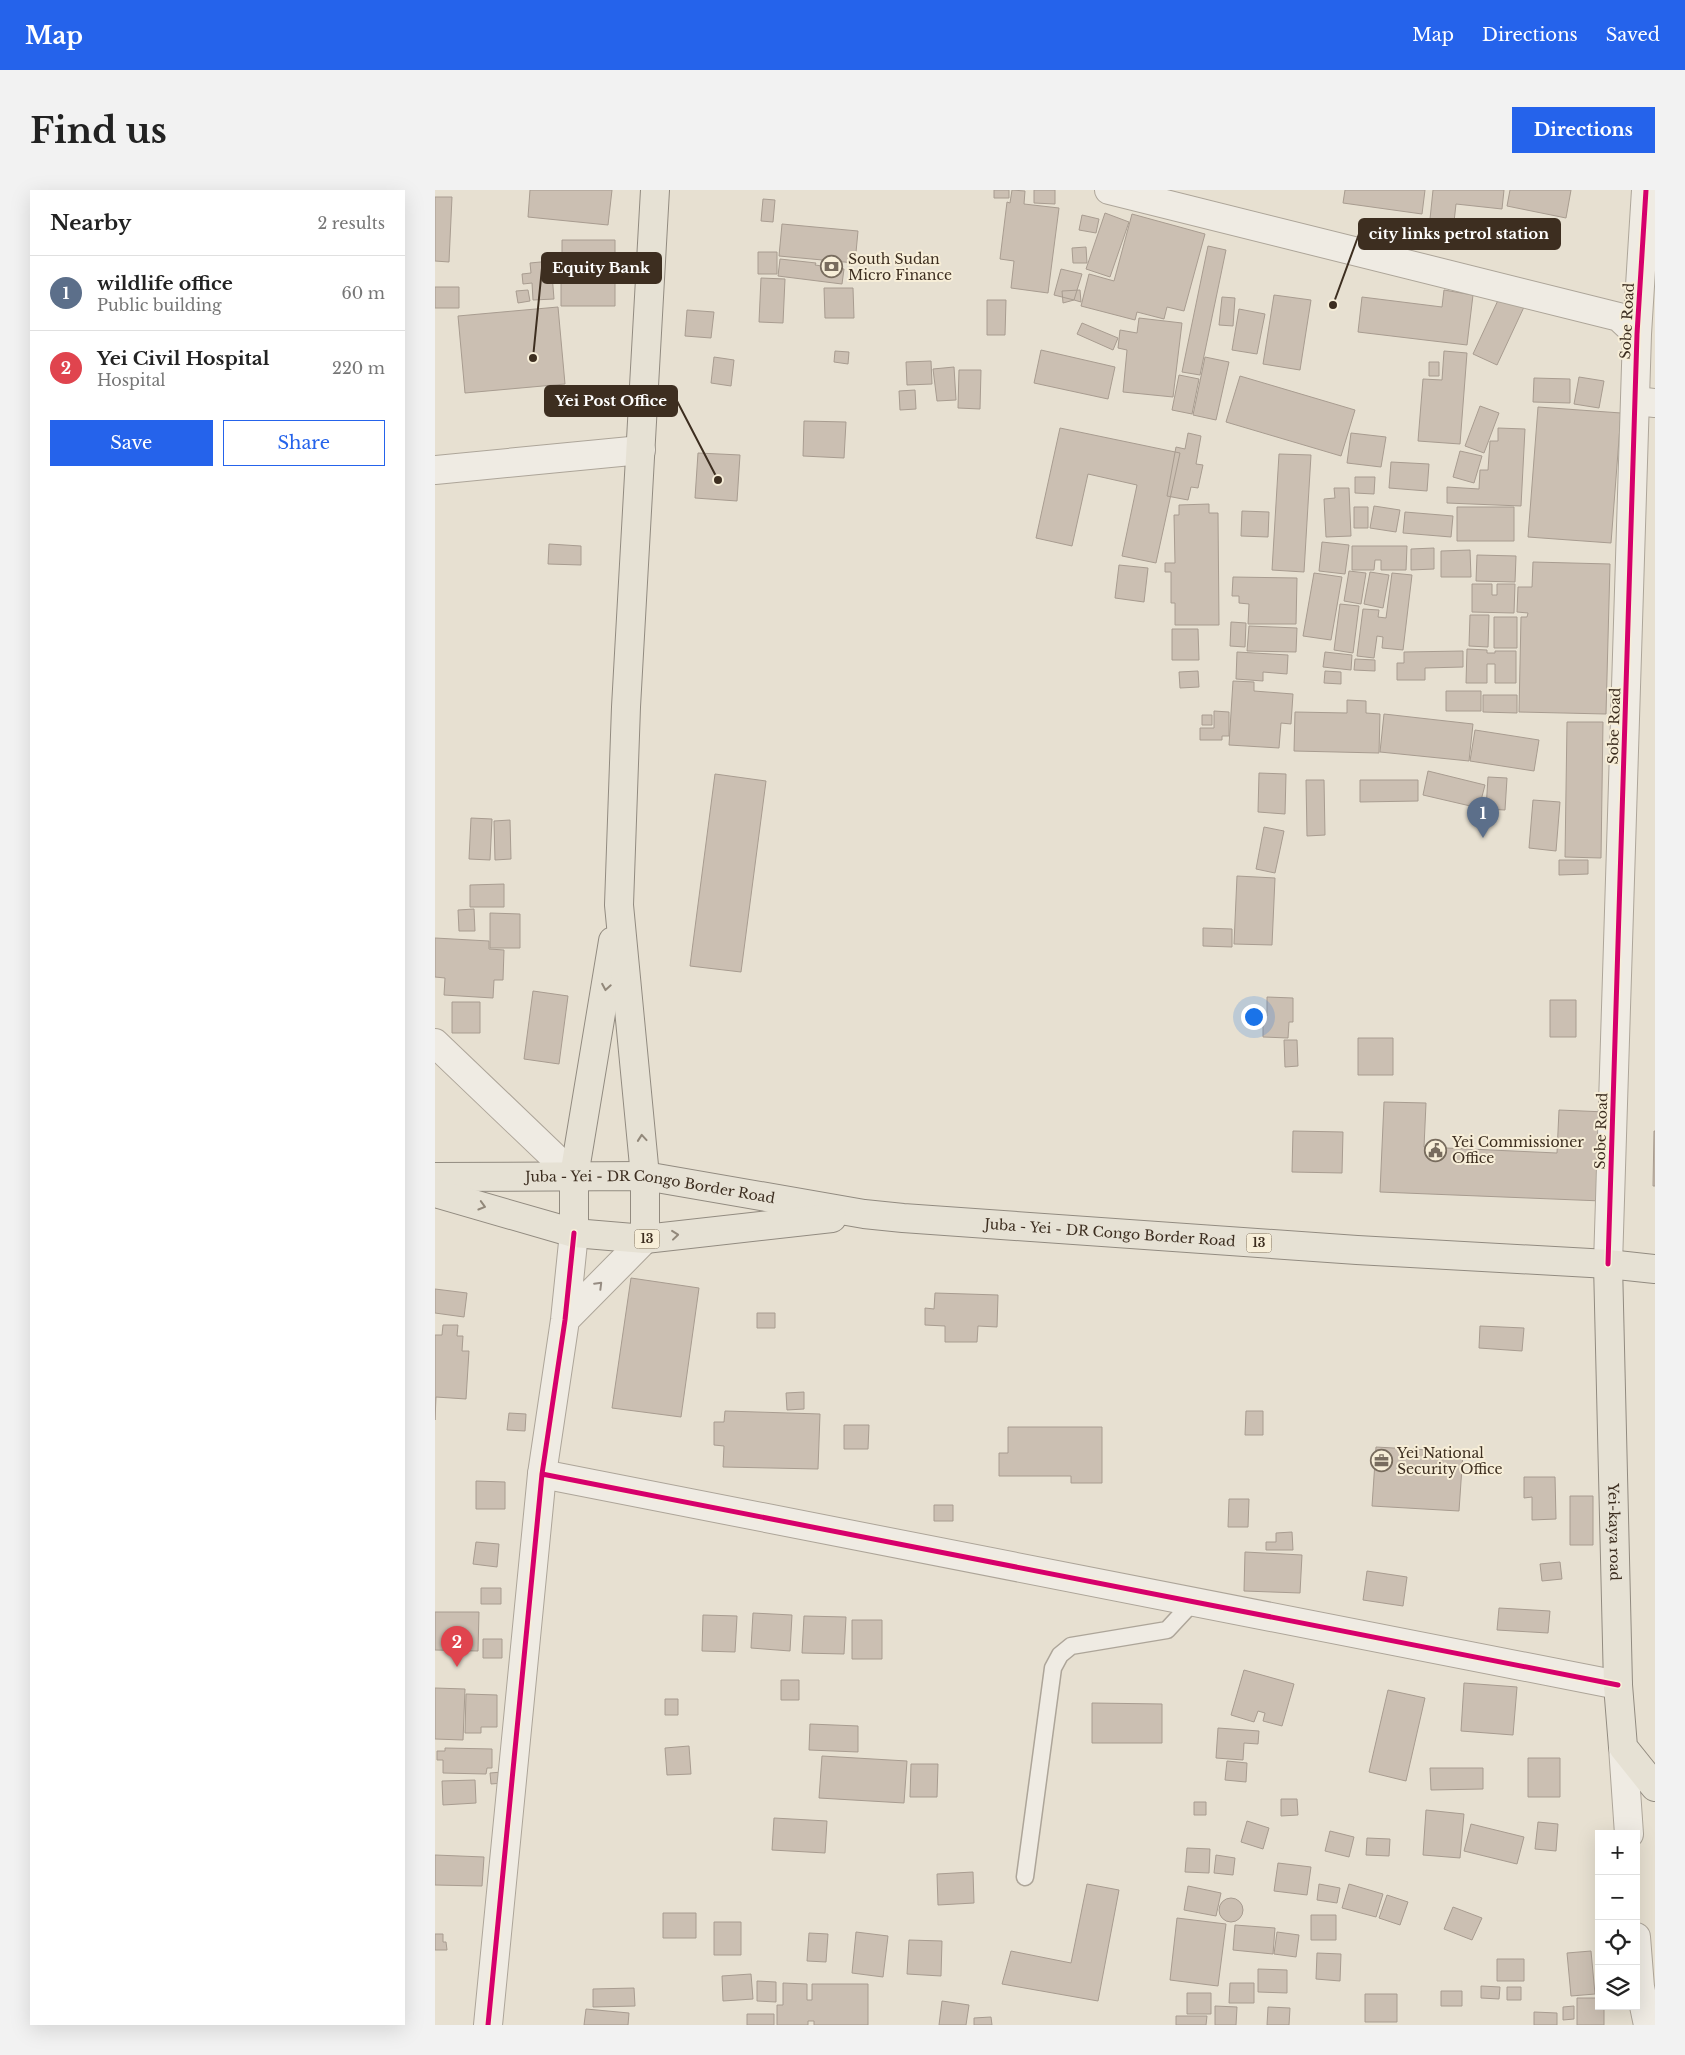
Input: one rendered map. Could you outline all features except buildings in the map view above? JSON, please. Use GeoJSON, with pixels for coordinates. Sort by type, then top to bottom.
{"type":"FeatureCollection","features":[{"type":"Feature","properties":{"kind":"main road"},"geometry":{"type":"LineString","coordinates":[[645,1239],[645,1176],[619,905],[625,707],[655,190]]}},
{"type":"Feature","properties":{"kind":"main road"},"geometry":{"type":"LineString","coordinates":[[574,1233],[574,1176],[619,905]]}},
{"type":"Feature","properties":{"kind":"main road","name":"Juba - Yei - DR Congo Border Road"},"geometry":{"type":"LineString","coordinates":[[435,1177],[645,1176],[864,1214],[1347,1249],[1655,1268]]}},
{"type":"Feature","properties":{"kind":"main road","name":"Juba - Yei - DR Congo Border Road"},"geometry":{"type":"LineString","coordinates":[[435,1193],[574,1233],[645,1239],[864,1214]]}},
{"type":"Feature","properties":{"kind":"main road","name":"Yei-kaya road"},"geometry":{"type":"LineString","coordinates":[[1608,1264],[1618,1685],[1623,1747]]}},
{"type":"Feature","properties":{"kind":"main road"},"geometry":{"type":"LineString","coordinates":[[1623,1747],[1655,1786]]}},
{"type":"Feature","properties":{"kind":"street"},"geometry":{"type":"LineString","coordinates":[[1109,190],[1619,317],[1637,334]]}},
{"type":"Feature","properties":{"kind":"street","name":"Sobe Road"},"geometry":{"type":"LineString","coordinates":[[1608,1264],[1645,402],[1637,334],[1646,190]]}},
{"type":"Feature","properties":{"kind":"street"},"geometry":{"type":"LineString","coordinates":[[435,470],[641,450]]}},
{"type":"Feature","properties":{"kind":"street"},"geometry":{"type":"LineString","coordinates":[[435,1043],[574,1176]]}},
{"type":"Feature","properties":{"kind":"street"},"geometry":{"type":"LineString","coordinates":[[489,2025],[542,1474],[565,1320],[574,1233]]}},
{"type":"Feature","properties":{"kind":"street"},"geometry":{"type":"LineString","coordinates":[[565,1320],[645,1239]]}},
{"type":"Feature","properties":{"kind":"street"},"geometry":{"type":"LineString","coordinates":[[542,1474],[1618,1685]]}},
{"type":"Feature","properties":{"kind":"street"},"geometry":{"type":"LineString","coordinates":[[1623,1747],[1629,1830]]}},
{"type":"Feature","properties":{"kind":"street"},"geometry":{"type":"LineString","coordinates":[[1638,1965],[1640,1987],[1648,2025]]}},
{"type":"Feature","properties":{"kind":"lane"},"geometry":{"type":"LineString","coordinates":[[1025,1877],[1053,1668],[1060,1655],[1071,1646],[1167,1630],[1193,1602]]}},
{"type":"Feature","properties":{"kind":"cycle path"},"geometry":{"type":"LineString","coordinates":[[1608,1264],[1637,334],[1646,190]]}},
{"type":"Feature","properties":{"kind":"cycle path"},"geometry":{"type":"LineString","coordinates":[[488,2025],[542,1474],[565,1320],[574,1233]]}},
{"type":"Feature","properties":{"kind":"cycle path"},"geometry":{"type":"LineString","coordinates":[[542,1474],[1618,1685]]}},
{"type":"Feature","properties":{"kind":"place","name":"South Sudan Micro Finance"},"geometry":{"type":"Point","coordinates":[832,267]}},
{"type":"Feature","properties":{"kind":"place","name":"city links petrol station"},"geometry":{"type":"Point","coordinates":[1333,305]}},
{"type":"Feature","properties":{"kind":"place","name":"Equity Bank"},"geometry":{"type":"Point","coordinates":[533,358]}},
{"type":"Feature","properties":{"kind":"place","name":"Yei Post Office"},"geometry":{"type":"Point","coordinates":[718,480]}},
{"type":"Feature","properties":{"kind":"place","name":"wildlife office"},"geometry":{"type":"Point","coordinates":[1483,838]}},
{"type":"Feature","properties":{"kind":"place","name":"Yei Commissioner Office"},"geometry":{"type":"Point","coordinates":[1436,1150]}},
{"type":"Feature","properties":{"kind":"place","name":"Yei National Security Office"},"geometry":{"type":"Point","coordinates":[1381,1461]}},
{"type":"Feature","properties":{"kind":"place","name":"Yei Civil Hospital"},"geometry":{"type":"Point","coordinates":[457,1667]}}]}
